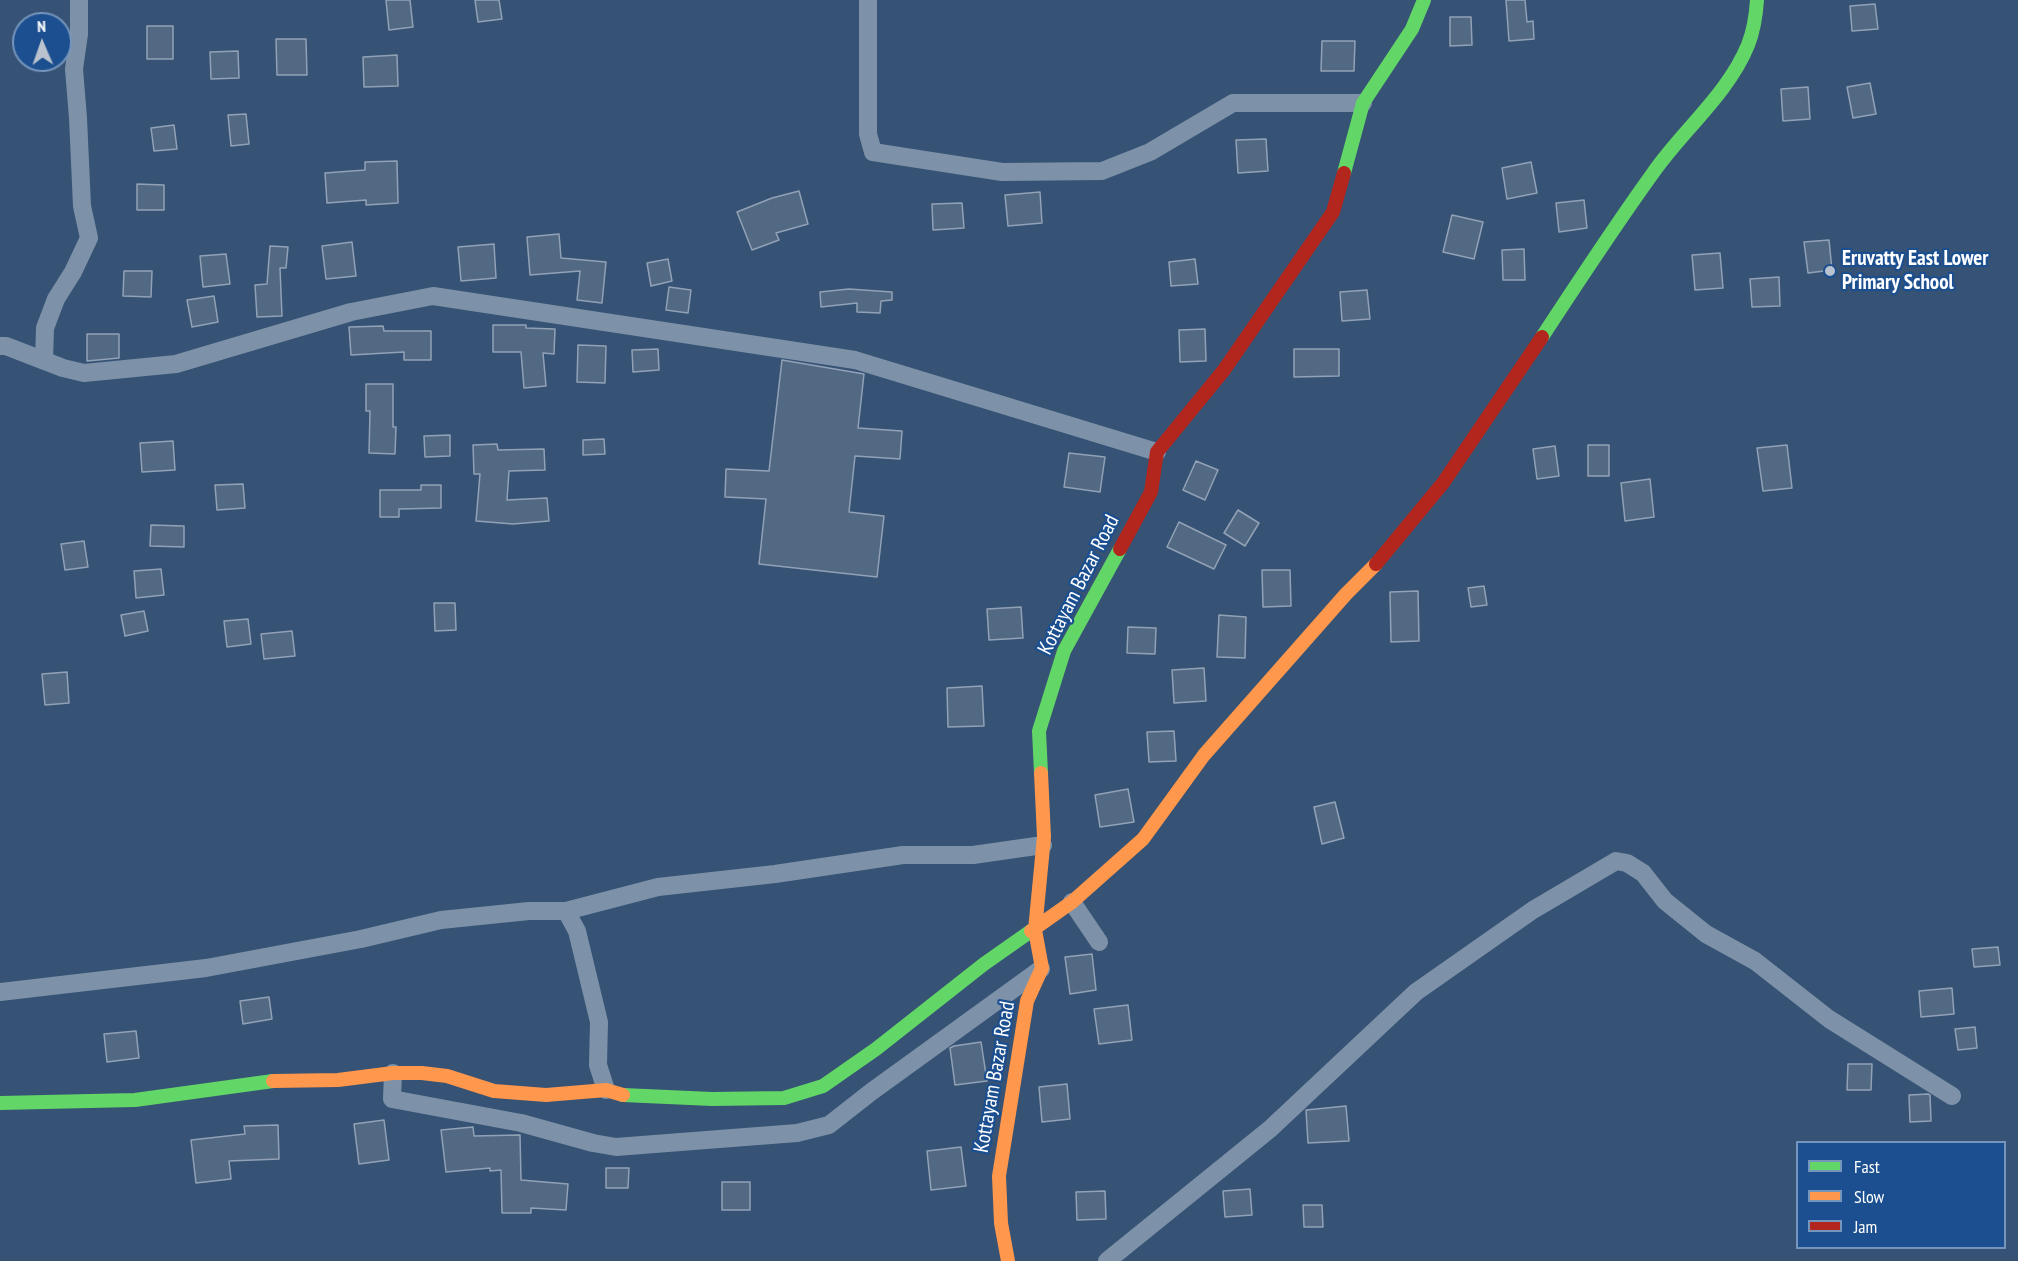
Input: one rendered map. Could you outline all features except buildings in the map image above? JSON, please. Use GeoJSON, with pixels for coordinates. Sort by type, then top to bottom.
{"type":"FeatureCollection","features":[{"type":"Feature","properties":{"kind":"street"},"geometry":{"type":"LineString","coordinates":[[44,361],[45,328],[56,299],[73,272],[89,238],[82,206],[74,69],[79,34],[79,0]]}},
{"type":"Feature","properties":{"kind":"street"},"geometry":{"type":"LineString","coordinates":[[868,0],[868,134],[873,152],[1002,171],[1102,171],[1150,152],[1233,103],[1364,103]]}},
{"type":"Feature","properties":{"kind":"street"},"geometry":{"type":"LineString","coordinates":[[0,346],[6,346],[84,373],[176,364],[351,312],[433,296],[855,360],[1157,452],[1224,370],[1333,212],[1364,103],[1412,29],[1424,0]]}},
{"type":"Feature","properties":{"kind":"street"},"geometry":{"type":"LineString","coordinates":[[0,1103],[135,1100],[274,1081],[338,1080],[393,1073],[447,1076],[494,1090],[546,1095],[606,1090],[626,1096],[712,1099],[784,1098],[823,1086],[876,1049],[984,964],[1035,933],[1143,839],[1204,754],[1346,594],[1383,556],[1443,483],[1639,192],[1672,148],[1716,98],[1744,57],[1752,35],[1757,0]]}},
{"type":"Feature","properties":{"kind":"street","name":"Kottayam Bazar Road"},"geometry":{"type":"LineString","coordinates":[[1008,1261],[1001,1223],[999,1176],[1027,1001],[1042,968],[1035,933],[1043,845],[1039,731],[1064,651],[1151,492],[1157,452]]}},
{"type":"Feature","properties":{"kind":"street"},"geometry":{"type":"LineString","coordinates":[[0,992],[206,968],[361,939],[441,920],[529,911],[566,911],[658,887],[775,874],[903,855],[973,855],[1043,845]]}},
{"type":"Feature","properties":{"kind":"street"},"geometry":{"type":"LineString","coordinates":[[1107,1261],[1270,1129],[1416,992],[1533,910],[1616,861],[1627,862],[1643,873],[1665,901],[1706,934],[1755,961],[1829,1019],[1952,1096]]}},
{"type":"Feature","properties":{"kind":"street"},"geometry":{"type":"LineString","coordinates":[[1072,903],[1099,942]]}},
{"type":"Feature","properties":{"kind":"street"},"geometry":{"type":"LineString","coordinates":[[566,911],[577,931],[597,1012],[599,1022],[598,1065],[606,1090]]}},
{"type":"Feature","properties":{"kind":"street"},"geometry":{"type":"LineString","coordinates":[[393,1073],[392,1099],[521,1124],[616,1147],[797,1133],[829,1125],[1042,968]]}},
{"type":"Feature","properties":{"kind":"traffic: fast"},"geometry":{"type":"LineString","coordinates":[[1344,173],[1363,103],[1412,29],[1424,0]]}},
{"type":"Feature","properties":{"kind":"traffic: fast"},"geometry":{"type":"LineString","coordinates":[[1542,337],[1653,173],[1729,80],[1750,39],[1757,0]]}},
{"type":"Feature","properties":{"kind":"traffic: fast"},"geometry":{"type":"LineString","coordinates":[[1041,773],[1039,731],[1064,651],[1120,549]]}},
{"type":"Feature","properties":{"kind":"traffic: fast"},"geometry":{"type":"LineString","coordinates":[[623,1095],[712,1099],[784,1098],[823,1086],[876,1049],[984,964],[1031,931]]}},
{"type":"Feature","properties":{"kind":"traffic: fast"},"geometry":{"type":"LineString","coordinates":[[0,1103],[135,1100],[273,1081]]}},
{"type":"Feature","properties":{"kind":"traffic: slow"},"geometry":{"type":"LineString","coordinates":[[1031,931],[1072,902],[1143,839],[1204,755],[1346,594],[1376,564]]}},
{"type":"Feature","properties":{"kind":"traffic: slow"},"geometry":{"type":"LineString","coordinates":[[1008,1261],[1001,1223],[999,1176],[1027,1001],[1042,968],[1035,930],[1044,837],[1041,773]]}},
{"type":"Feature","properties":{"kind":"traffic: slow"},"geometry":{"type":"LineString","coordinates":[[273,1081],[338,1080],[393,1073],[422,1073],[447,1076],[494,1091],[546,1095],[606,1090],[623,1095]]}},
{"type":"Feature","properties":{"kind":"traffic: jam"},"geometry":{"type":"LineString","coordinates":[[1120,549],[1151,492],[1157,452],[1224,370],[1333,212],[1344,173]]}},
{"type":"Feature","properties":{"kind":"traffic: jam"},"geometry":{"type":"LineString","coordinates":[[1376,564],[1443,483],[1542,337]]}},
{"type":"Feature","properties":{"kind":"place","name":"Eruvatty East Lower Primary School"},"geometry":{"type":"Point","coordinates":[1830,271]}}]}
